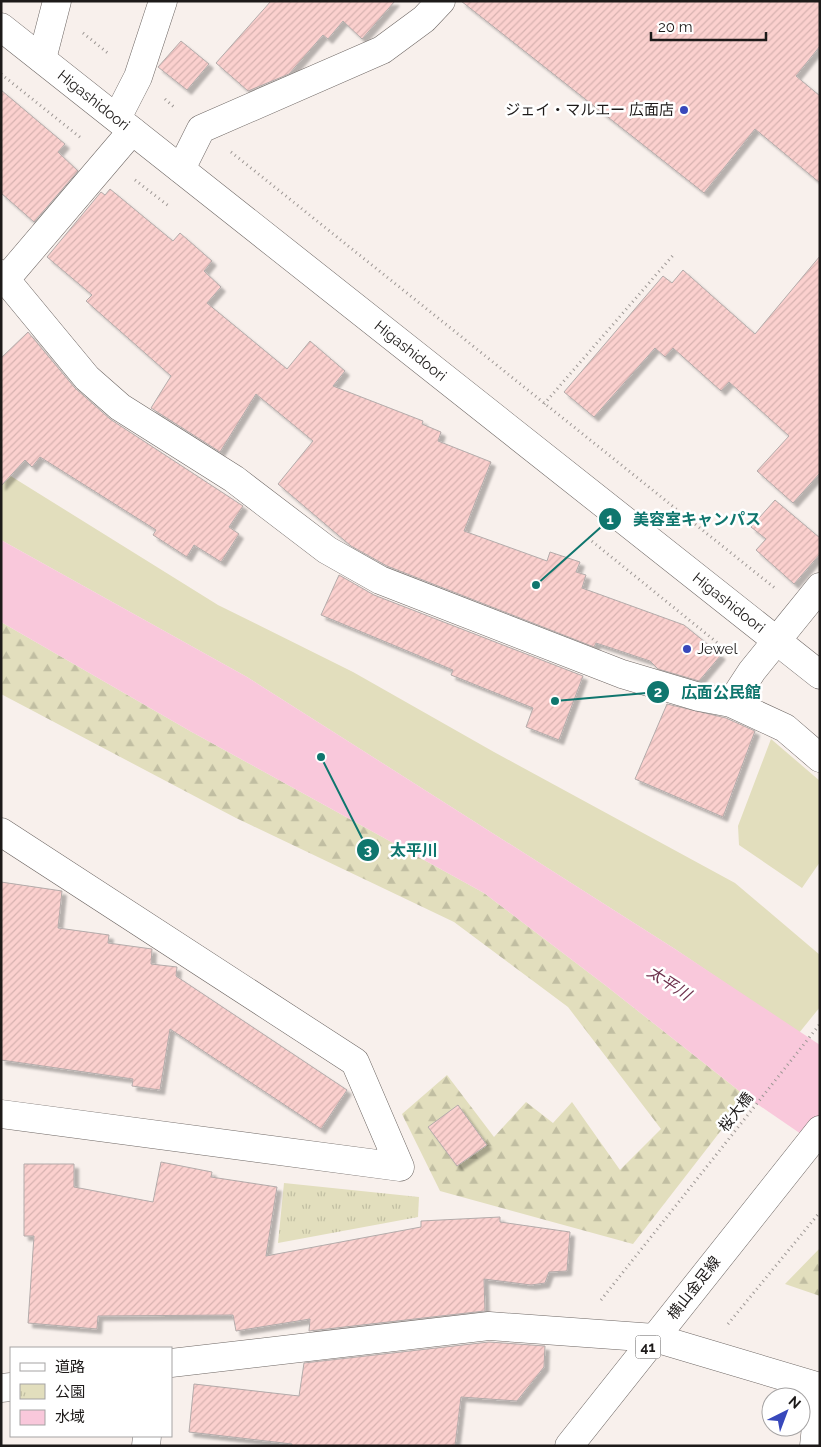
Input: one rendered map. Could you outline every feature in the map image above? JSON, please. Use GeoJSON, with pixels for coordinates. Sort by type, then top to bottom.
{"type":"FeatureCollection","features":[{"type":"Feature","properties":{"kind":"street"},"geometry":{"type":"LineString","coordinates":[[163,1],[124,124],[3,277],[87,378],[120,407],[234,479],[327,550],[380,580],[622,674],[699,697],[731,703],[785,728],[820,758]]}},
{"type":"Feature","properties":{"kind":"street"},"geometry":{"type":"LineString","coordinates":[[181,169],[202,129],[382,50],[424,19],[441,1]]}},
{"type":"Feature","properties":{"kind":"street"},"geometry":{"type":"LineString","coordinates":[[42,59],[55,5]]}},
{"type":"Feature","properties":{"kind":"street","name":"Higashidoori"},"geometry":{"type":"LineString","coordinates":[[1,26],[820,675]]}},
{"type":"Feature","properties":{"kind":"street"},"geometry":{"type":"LineString","coordinates":[[731,703],[752,671],[820,587]]}},
{"type":"Feature","properties":{"kind":"street"},"geometry":{"type":"LineString","coordinates":[[1,832],[354,1062],[400,1167],[1,1114]]}},
{"type":"Feature","properties":{"kind":"street","name":"横山金足線"},"geometry":{"type":"LineString","coordinates":[[569,1446],[820,1130]]}},
{"type":"Feature","properties":{"kind":"street"},"geometry":{"type":"LineString","coordinates":[[172,1363],[489,1326],[655,1338],[820,1386],[814,1446]]}},
{"type":"Feature","properties":{"kind":"path"},"geometry":{"type":"LineString","coordinates":[[55,5],[138,78],[802,610]]}},
{"type":"Feature","properties":{"kind":"path"},"geometry":{"type":"LineString","coordinates":[[544,404],[675,253]]}},
{"type":"Feature","properties":{"kind":"path","name":"桜大橋"},"geometry":{"type":"LineString","coordinates":[[576,1333],[820,1024]]}},
{"type":"Feature","properties":{"kind":"path"},"geometry":{"type":"LineString","coordinates":[[703,1353],[820,1212]]}},
{"type":"Feature","properties":{"kind":"green space"},"geometry":{"type":"Polygon","coordinates":[[[1,470],[218,605],[353,672],[494,752],[735,883],[820,955],[820,1007],[799,1033],[675,949],[247,677],[1,540],[1,470]]]}},
{"type":"Feature","properties":{"kind":"green space"},"geometry":{"type":"Polygon","coordinates":[[[1,622],[190,731],[484,893],[747,1097],[633,1244],[440,1191],[402,1114],[447,1075],[494,1137],[526,1102],[553,1123],[572,1102],[620,1170],[661,1129],[568,1007],[454,922],[236,818],[1,694],[1,622]]]}},
{"type":"Feature","properties":{"kind":"green space"},"geometry":{"type":"Polygon","coordinates":[[[771,739],[820,781],[820,862],[802,888],[739,845],[738,826],[771,739]]]}},
{"type":"Feature","properties":{"kind":"green space"},"geometry":{"type":"Polygon","coordinates":[[[284,1183],[419,1197],[418,1217],[278,1243],[284,1183]]]}},
{"type":"Feature","properties":{"kind":"green space"},"geometry":{"type":"Polygon","coordinates":[[[820,1248],[820,1296],[785,1284],[820,1248]]]}},
{"type":"Feature","properties":{"kind":"water"},"geometry":{"type":"Polygon","coordinates":[[[1,540],[247,677],[675,949],[820,1045],[820,1147],[747,1097],[484,893],[190,731],[1,622],[1,540]]]}},
{"type":"Feature","properties":{"kind":"building"},"geometry":{"type":"Polygon","coordinates":[[[271,1],[395,1],[362,39],[343,21],[328,39],[323,35],[289,74],[248,91],[216,63],[271,1]]]}},
{"type":"Feature","properties":{"kind":"building","name":"ジェイ・マルエー 広面店"},"geometry":{"type":"Polygon","coordinates":[[[461,1],[820,1],[820,46],[796,76],[820,96],[820,183],[755,129],[704,193],[461,1]]]}},
{"type":"Feature","properties":{"kind":"building"},"geometry":{"type":"Polygon","coordinates":[[[181,41],[209,64],[187,90],[158,67],[181,41]]]}},
{"type":"Feature","properties":{"kind":"building"},"geometry":{"type":"Polygon","coordinates":[[[1,90],[65,144],[58,152],[78,171],[34,222],[1,193],[1,90]]]}},
{"type":"Feature","properties":{"kind":"building"},"geometry":{"type":"Polygon","coordinates":[[[110,189],[173,241],[180,233],[212,261],[204,271],[221,287],[207,303],[287,369],[310,341],[345,371],[333,386],[423,421],[422,424],[441,432],[438,441],[491,462],[464,531],[547,561],[550,552],[580,562],[576,572],[586,575],[582,588],[684,625],[721,655],[699,681],[658,669],[650,661],[596,643],[594,647],[387,566],[351,546],[278,484],[313,441],[256,394],[220,452],[151,408],[171,376],[86,301],[92,295],[47,257],[101,192],[105,195],[110,189]]]}},
{"type":"Feature","properties":{"kind":"building"},"geometry":{"type":"Polygon","coordinates":[[[820,256],[820,473],[793,503],[757,471],[789,436],[729,382],[721,391],[673,348],[665,357],[655,348],[594,417],[564,392],[663,276],[672,283],[683,270],[755,334],[820,256]]]}},
{"type":"Feature","properties":{"kind":"building"},"geometry":{"type":"Polygon","coordinates":[[[28,332],[75,388],[110,419],[243,506],[229,527],[239,534],[221,562],[194,545],[187,557],[153,535],[156,530],[40,457],[32,467],[25,460],[1,486],[1,358],[28,332]]]}},
{"type":"Feature","properties":{"kind":"building"},"geometry":{"type":"Polygon","coordinates":[[[775,500],[820,538],[820,554],[794,584],[756,550],[766,539],[751,527],[775,500]]]}},
{"type":"Feature","properties":{"kind":"building"},"geometry":{"type":"Polygon","coordinates":[[[339,575],[374,595],[583,676],[559,740],[526,727],[533,708],[451,675],[453,670],[321,615],[339,575]]]}},
{"type":"Feature","properties":{"kind":"building"},"geometry":{"type":"Polygon","coordinates":[[[667,704],[726,718],[755,731],[723,817],[635,779],[667,704]]]}},
{"type":"Feature","properties":{"kind":"building"},"geometry":{"type":"Polygon","coordinates":[[[1,882],[62,891],[58,928],[109,935],[108,943],[152,949],[151,964],[177,967],[176,976],[347,1090],[321,1129],[170,1029],[160,1090],[132,1086],[133,1079],[1,1060],[1,882]]]}},
{"type":"Feature","properties":{"kind":"building"},"geometry":{"type":"Polygon","coordinates":[[[458,1105],[487,1145],[457,1166],[428,1127],[458,1105]]]}},
{"type":"Feature","properties":{"kind":"building"},"geometry":{"type":"Polygon","coordinates":[[[161,1162],[212,1172],[211,1177],[277,1187],[266,1256],[421,1227],[421,1221],[500,1217],[500,1222],[570,1232],[567,1271],[549,1272],[545,1283],[531,1285],[484,1279],[485,1311],[309,1331],[310,1319],[236,1331],[233,1315],[98,1316],[97,1329],[28,1323],[34,1236],[24,1236],[24,1164],[74,1164],[74,1187],[153,1202],[161,1162]]]}},
{"type":"Feature","properties":{"kind":"building"},"geometry":{"type":"Polygon","coordinates":[[[489,1342],[545,1346],[544,1367],[517,1401],[461,1397],[455,1446],[292,1446],[292,1444],[189,1432],[194,1384],[299,1396],[304,1363],[489,1342]]]}},
{"type":"Feature","properties":{"kind":"place","name":"ジェイ・マルエー 広面店"},"geometry":{"type":"Point","coordinates":[684,110]}},
{"type":"Feature","properties":{"kind":"place","name":"美容室キャンパス"},"geometry":{"type":"Point","coordinates":[536,585]}},
{"type":"Feature","properties":{"kind":"place","name":"Jewel"},"geometry":{"type":"Point","coordinates":[687,649]}},
{"type":"Feature","properties":{"kind":"place","name":"広面公民館"},"geometry":{"type":"Point","coordinates":[555,701]}},
{"type":"Feature","properties":{"kind":"place","name":"太平川"},"geometry":{"type":"Point","coordinates":[321,757]}}]}
